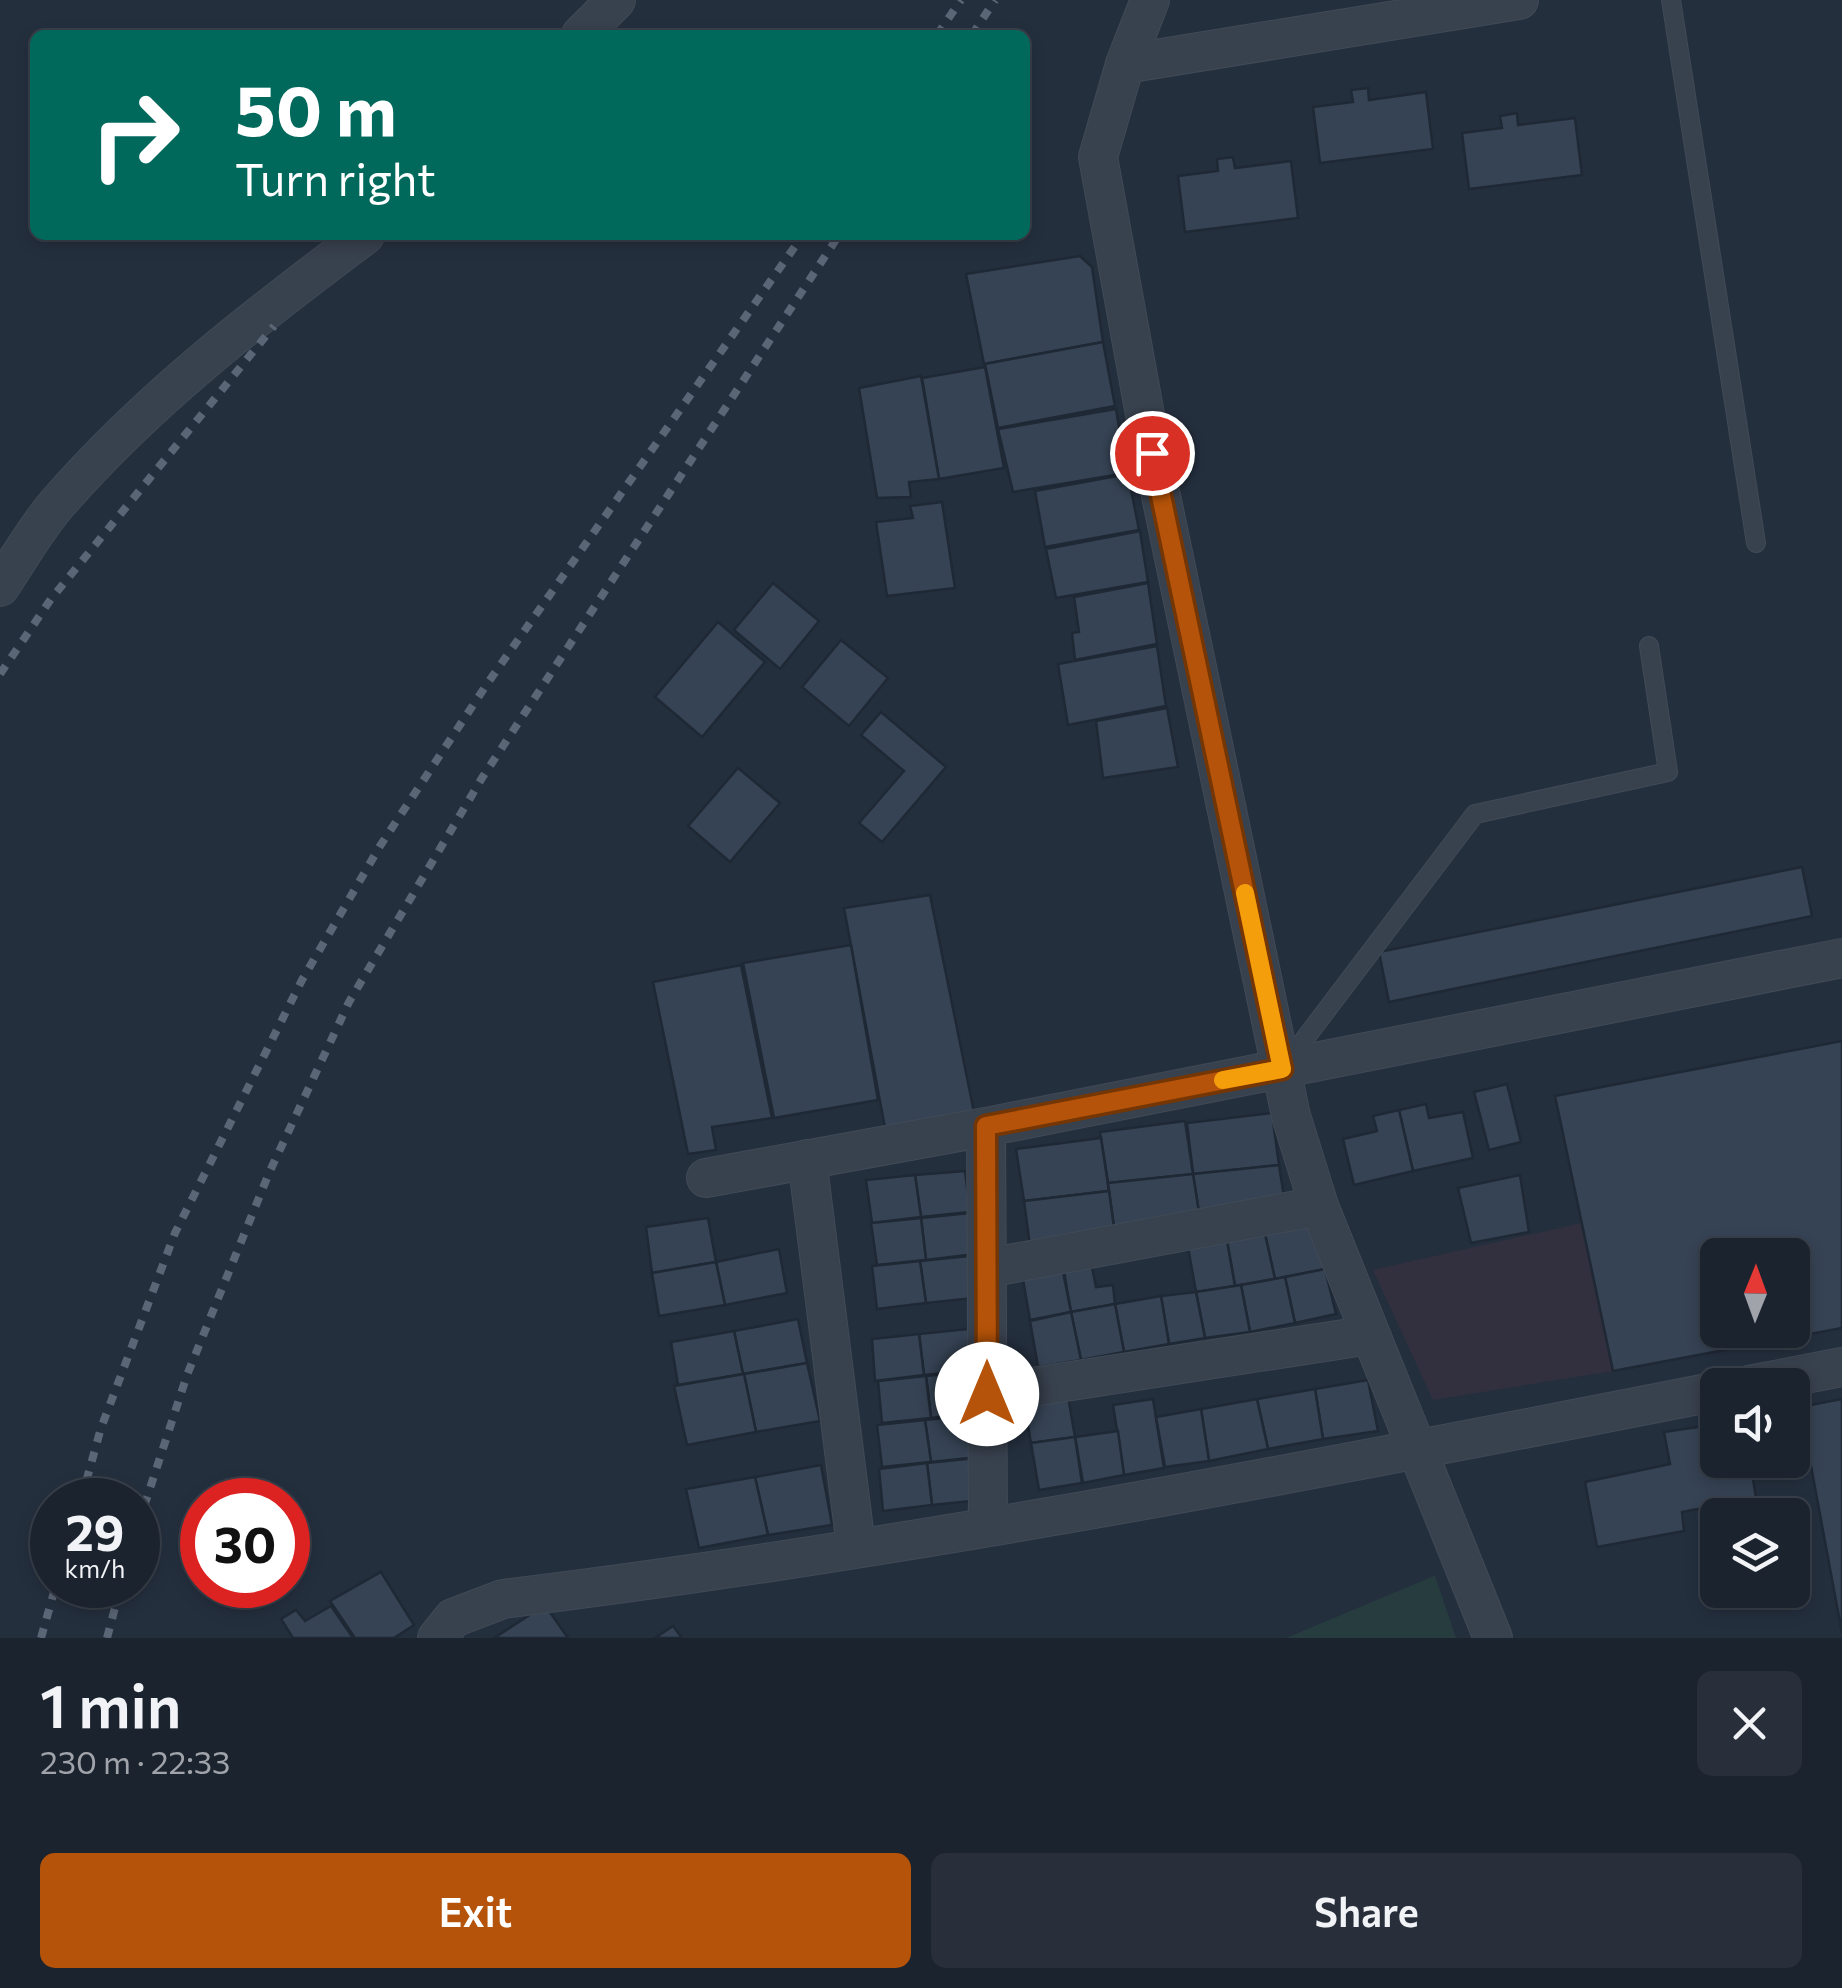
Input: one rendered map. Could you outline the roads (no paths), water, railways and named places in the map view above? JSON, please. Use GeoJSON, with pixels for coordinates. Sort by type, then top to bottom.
{"type":"FeatureCollection","features":[{"type":"Feature","properties":{"kind":"street"},"geometry":{"type":"LineString","coordinates":[[586,30],[616,0]]}},
{"type":"Feature","properties":{"kind":"street"},"geometry":{"type":"LineString","coordinates":[[1150,0],[1125,64],[1098,157],[1152,453],[1282,1069],[1319,1206],[1493,1638]]}},
{"type":"Feature","properties":{"kind":"street"},"geometry":{"type":"LineString","coordinates":[[1125,64],[1519,0]]}},
{"type":"Feature","properties":{"kind":"street"},"geometry":{"type":"LineString","coordinates":[[0,587],[54,508],[157,398],[255,316],[358,240]]}},
{"type":"Feature","properties":{"kind":"street"},"geometry":{"type":"LineString","coordinates":[[706,1178],[1842,958]]}},
{"type":"Feature","properties":{"kind":"street"},"geometry":{"type":"LineString","coordinates":[[986,1126],[988,1525]]}},
{"type":"Feature","properties":{"kind":"street"},"geometry":{"type":"LineString","coordinates":[[807,1159],[856,1546]]}},
{"type":"Feature","properties":{"kind":"street"},"geometry":{"type":"LineString","coordinates":[[988,1268],[1319,1206]]}},
{"type":"Feature","properties":{"kind":"street"},"geometry":{"type":"LineString","coordinates":[[987,1394],[1370,1335]]}},
{"type":"Feature","properties":{"kind":"street"},"geometry":{"type":"LineString","coordinates":[[1810,1373],[1842,1367]]}},
{"type":"Feature","properties":{"kind":"street"},"geometry":{"type":"LineString","coordinates":[[437,1638],[452,1618],[503,1599],[988,1525],[1419,1450],[1700,1395]]}},
{"type":"Feature","properties":{"kind":"lane"},"geometry":{"type":"LineString","coordinates":[[1670,0],[1756,543]]}},
{"type":"Feature","properties":{"kind":"lane"},"geometry":{"type":"LineString","coordinates":[[1282,1069],[1475,814],[1668,772],[1650,646]]}},
{"type":"Feature","properties":{"kind":"railway"},"geometry":{"type":"LineString","coordinates":[[940,30],[961,0]]}},
{"type":"Feature","properties":{"kind":"railway"},"geometry":{"type":"LineString","coordinates":[[975,30],[995,0]]}},
{"type":"Feature","properties":{"kind":"railway"},"geometry":{"type":"LineString","coordinates":[[87,1478],[101,1428],[175,1233],[302,980],[380,846],[487,684],[799,240]]}},
{"type":"Feature","properties":{"kind":"railway"},"geometry":{"type":"LineString","coordinates":[[153,1478],[187,1375],[269,1173],[349,1002],[482,778],[836,240]]}},
{"type":"Feature","properties":{"kind":"railway"},"geometry":{"type":"LineString","coordinates":[[0,674],[51,599],[274,326]]}},
{"type":"Feature","properties":{"kind":"railway"},"geometry":{"type":"LineString","coordinates":[[41,1638],[49,1608]]}},
{"type":"Feature","properties":{"kind":"railway"},"geometry":{"type":"LineString","coordinates":[[107,1638],[115,1608]]}}]}
